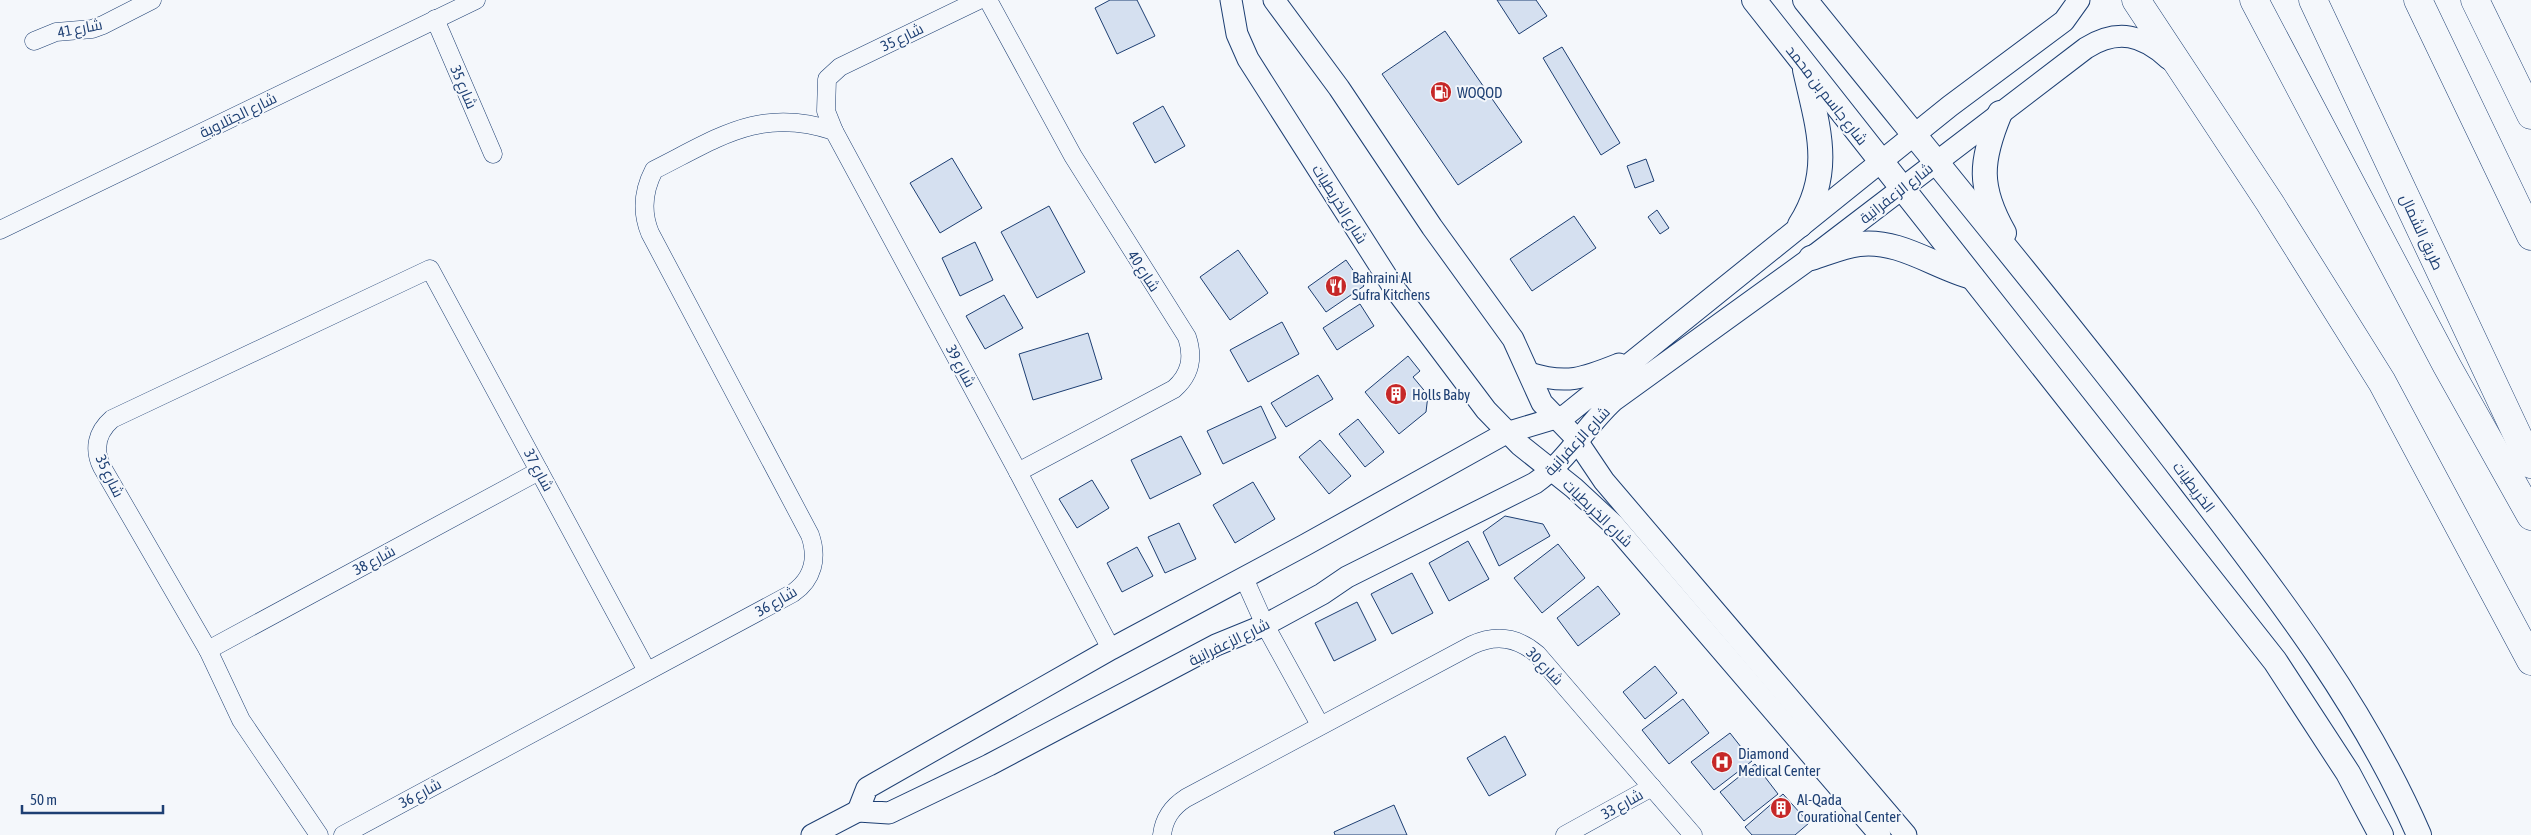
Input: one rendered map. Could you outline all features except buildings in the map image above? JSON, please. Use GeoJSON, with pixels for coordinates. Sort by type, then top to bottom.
{"type":"FeatureCollection","features":[{"type":"Feature","properties":{"kind":"highway"},"geometry":{"type":"LineString","coordinates":[[2136,0],[2276,211],[2382,382],[2435,476],[2531,662]]}},
{"type":"Feature","properties":{"kind":"highway"},"geometry":{"type":"LineString","coordinates":[[2254,0],[2447,366],[2531,516]]}},
{"type":"Feature","properties":{"kind":"highway","name":"طريق الشمال"},"geometry":{"type":"LineString","coordinates":[[2313,0],[2531,464]]}},
{"type":"Feature","properties":{"kind":"highway"},"geometry":{"type":"LineString","coordinates":[[2418,0],[2531,236]]}},
{"type":"Feature","properties":{"kind":"highway"},"geometry":{"type":"LineString","coordinates":[[2475,0],[2531,115]]}},
{"type":"Feature","properties":{"kind":"main road","name":"شارع جاسم بن محمد"},"geometry":{"type":"LineString","coordinates":[[1754,0],[1901,189]]}},
{"type":"Feature","properties":{"kind":"main road"},"geometry":{"type":"LineString","coordinates":[[1805,0],[1935,162]]}},
{"type":"Feature","properties":{"kind":"main road"},"geometry":{"type":"LineString","coordinates":[[1800,225],[1816,190],[1821,165],[1820,136],[1803,64]]}},
{"type":"Feature","properties":{"kind":"main road"},"geometry":{"type":"LineString","coordinates":[[2000,113],[1985,154],[1986,192],[1996,217],[2034,284]]}},
{"type":"Feature","properties":{"kind":"main road","name":"الخريطيات"},"geometry":{"type":"LineString","coordinates":[[1935,162],[2139,415],[2243,551],[2312,647],[2381,756],[2419,835]]}},
{"type":"Feature","properties":{"kind":"main road"},"geometry":{"type":"LineString","coordinates":[[1901,189],[2275,661],[2348,773],[2371,811],[2381,835]]}},
{"type":"Feature","properties":{"kind":"main road"},"geometry":{"type":"LineString","coordinates":[[1811,258],[1858,244],[1884,244],[1909,252],[1946,269],[1972,277]]}},
{"type":"Feature","properties":{"kind":"street","name":"شارع 41"},"geometry":{"type":"LineString","coordinates":[[34,41],[56,32],[86,30],[103,26],[152,0]]}},
{"type":"Feature","properties":{"kind":"street","name":"شارع الجتلاوية"},"geometry":{"type":"LineString","coordinates":[[0,230],[476,0]]}},
{"type":"Feature","properties":{"kind":"street","name":"شارع 35"},"geometry":{"type":"LineString","coordinates":[[827,79],[840,68],[980,0]]}},
{"type":"Feature","properties":{"kind":"street","name":"شارع 40"},"geometry":{"type":"LineString","coordinates":[[988,0],[1073,156],[1187,337],[1191,356],[1186,375],[1174,389],[1018,472]]}},
{"type":"Feature","properties":{"kind":"street","name":"شارع الخريطيات"},"geometry":{"type":"LineString","coordinates":[[1231,0],[1237,34],[1248,59],[1357,233],[1429,337],[1506,433],[1552,470],[1614,526],[1880,835]]}},
{"type":"Feature","properties":{"kind":"street","name":"شارع الخريطيات"},"geometry":{"type":"LineString","coordinates":[[1274,0],[1339,88],[1432,227],[1513,339],[1542,403],[1556,419],[1568,428],[1604,481],[1906,835]]}},
{"type":"Feature","properties":{"kind":"street","name":"شارع الزعفرانية"},"geometry":{"type":"LineString","coordinates":[[2079,0],[2064,20],[1800,225],[1578,407],[1556,419],[1529,424],[1506,433],[1244,578],[1111,649],[867,788],[858,811],[889,814],[989,765],[1216,645],[1265,625],[1322,594],[1347,577],[1535,483],[1552,470],[1578,442],[1586,429],[1613,401],[1811,258],[2086,48],[2106,38],[2128,36],[2150,42],[2184,72]]}},
{"type":"Feature","properties":{"kind":"street","name":"شارع 35"},"geometry":{"type":"LineString","coordinates":[[435,19],[493,154]]}},
{"type":"Feature","properties":{"kind":"street","name":"شارع 39"},"geometry":{"type":"LineString","coordinates":[[827,79],[826,111],[834,131],[1111,649]]}},
{"type":"Feature","properties":{"kind":"street","name":"شارع 36"},"geometry":{"type":"LineString","coordinates":[[343,835],[793,593],[810,575],[814,559],[810,536],[650,233],[644,215],[644,196],[654,170],[731,132],[750,125],[782,121],[803,122],[834,131]]}},
{"type":"Feature","properties":{"kind":"street","name":"شارع 35"},"geometry":{"type":"LineString","coordinates":[[320,835],[241,720],[208,650],[98,459],[96,450],[100,432],[112,418],[430,269]]}},
{"type":"Feature","properties":{"kind":"street","name":"شارع 37"},"geometry":{"type":"LineString","coordinates":[[430,269],[647,671]]}},
{"type":"Feature","properties":{"kind":"street"},"geometry":{"type":"LineString","coordinates":[[1529,373],[1558,380],[1573,380],[1636,360]]}},
{"type":"Feature","properties":{"kind":"street","name":"شارع 38"},"geometry":{"type":"LineString","coordinates":[[208,650],[540,471]]}},
{"type":"Feature","properties":{"kind":"street"},"geometry":{"type":"LineString","coordinates":[[1244,578],[1265,625],[1320,725]]}},
{"type":"Feature","properties":{"kind":"street","name":"شارع 30"},"geometry":{"type":"LineString","coordinates":[[1162,835],[1166,819],[1178,803],[1481,640],[1501,638],[1511,639],[1525,645],[1537,654],[1693,835]]}},
{"type":"Feature","properties":{"kind":"street","name":"شارع 33"},"geometry":{"type":"LineString","coordinates":[[1565,835],[1652,787]]}},
{"type":"Feature","properties":{"kind":"street"},"geometry":{"type":"LineString","coordinates":[[812,835],[858,811]]}},
{"type":"Feature","properties":{"kind":"place","name":"WOQOD"},"geometry":{"type":"Point","coordinates":[1441,92]}},
{"type":"Feature","properties":{"kind":"place","name":"Bahraini Al Sufra Kitchens"},"geometry":{"type":"Point","coordinates":[1336,286]}},
{"type":"Feature","properties":{"kind":"place","name":"Holls Baby"},"geometry":{"type":"Point","coordinates":[1396,394]}},
{"type":"Feature","properties":{"kind":"place","name":"Diamond Medical Center"},"geometry":{"type":"Point","coordinates":[1722,762]}},
{"type":"Feature","properties":{"kind":"place","name":"Al-Qada Courational Center"},"geometry":{"type":"Point","coordinates":[1781,808]}}]}
